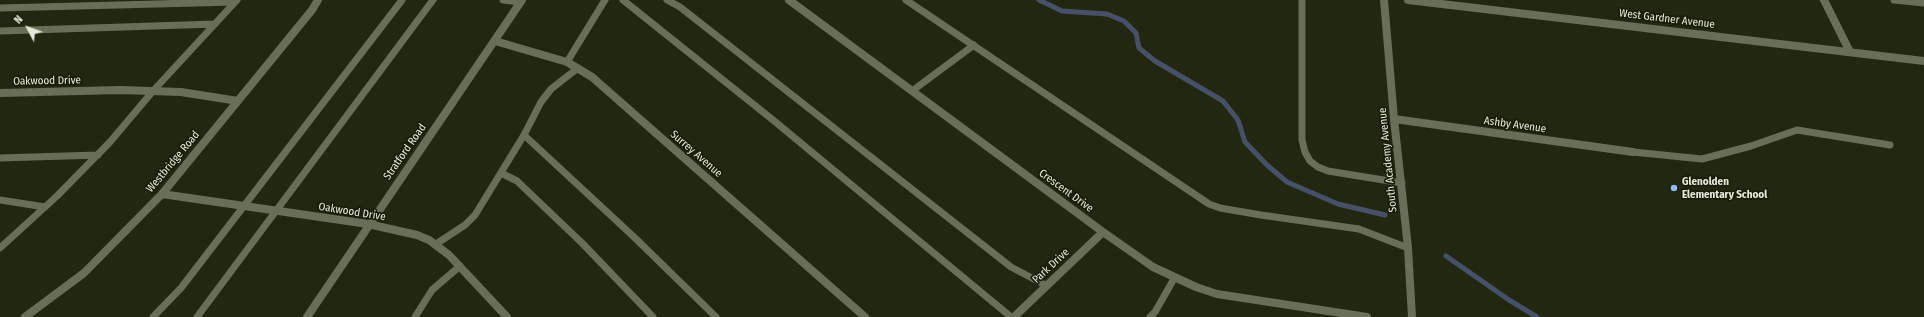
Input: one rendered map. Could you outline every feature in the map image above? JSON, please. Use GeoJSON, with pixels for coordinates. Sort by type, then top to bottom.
{"type":"FeatureCollection","features":[{"type":"Feature","properties":{"kind":"street","name":"Westbridge Road"},"geometry":{"type":"LineString","coordinates":[[25,317],[84,272],[162,194],[312,10],[318,0]]}},
{"type":"Feature","properties":{"kind":"street","name":"Crescent Drive"},"geometry":{"type":"LineString","coordinates":[[789,0],[1103,232],[1153,267],[1175,278],[1217,294],[1367,317]]}},
{"type":"Feature","properties":{"kind":"street","name":"South Academy Avenue"},"geometry":{"type":"LineString","coordinates":[[1384,0],[1394,119],[1408,248],[1412,317]]}},
{"type":"Feature","properties":{"kind":"street","name":"West Gardner Avenue"},"geometry":{"type":"LineString","coordinates":[[1408,0],[1924,61]]}},
{"type":"Feature","properties":{"kind":"street"},"geometry":{"type":"LineString","coordinates":[[1824,0],[1850,52]]}},
{"type":"Feature","properties":{"kind":"street","name":"Stratford Road"},"geometry":{"type":"LineString","coordinates":[[307,317],[368,224],[521,1]]}},
{"type":"Feature","properties":{"kind":"street","name":"Surrey Avenue"},"geometry":{"type":"LineString","coordinates":[[495,41],[567,62],[592,77],[865,317]]}},
{"type":"Feature","properties":{"kind":"street","name":"Oakwood Drive"},"geometry":{"type":"LineString","coordinates":[[0,93],[120,90],[153,91],[181,92],[238,101]]}},
{"type":"Feature","properties":{"kind":"street","name":"Ashby Avenue"},"geometry":{"type":"LineString","coordinates":[[1394,119],[1633,152]]}},
{"type":"Feature","properties":{"kind":"street","name":"Oakwood Drive"},"geometry":{"type":"LineString","coordinates":[[162,194],[276,212],[368,224],[417,235],[436,244],[460,266],[506,317]]}},
{"type":"Feature","properties":{"kind":"street","name":"Park Drive"},"geometry":{"type":"LineString","coordinates":[[1014,317],[1103,232]]}},
{"type":"Feature","properties":{"kind":"lane"},"geometry":{"type":"LineString","coordinates":[[153,317],[181,288],[402,0]]}},
{"type":"Feature","properties":{"kind":"lane"},"geometry":{"type":"LineString","coordinates":[[197,317],[433,0]]}},
{"type":"Feature","properties":{"kind":"lane"},"geometry":{"type":"LineString","coordinates":[[504,0],[521,1]]}},
{"type":"Feature","properties":{"kind":"lane"},"geometry":{"type":"LineString","coordinates":[[567,62],[605,0]]}},
{"type":"Feature","properties":{"kind":"lane"},"geometry":{"type":"LineString","coordinates":[[623,0],[773,120],[1011,317]]}},
{"type":"Feature","properties":{"kind":"lane"},"geometry":{"type":"LineString","coordinates":[[667,0],[680,7],[1000,259],[1011,267],[1047,286]]}},
{"type":"Feature","properties":{"kind":"lane"},"geometry":{"type":"LineString","coordinates":[[906,0],[1209,204],[1220,208],[1261,215],[1359,229],[1408,248]]}},
{"type":"Feature","properties":{"kind":"lane"},"geometry":{"type":"LineString","coordinates":[[1302,0],[1302,140],[1310,161],[1318,167],[1328,171],[1402,183]]}},
{"type":"Feature","properties":{"kind":"lane"},"geometry":{"type":"LineString","coordinates":[[1894,0],[1924,3]]}},
{"type":"Feature","properties":{"kind":"lane"},"geometry":{"type":"LineString","coordinates":[[0,8],[236,1]]}},
{"type":"Feature","properties":{"kind":"lane"},"geometry":{"type":"LineString","coordinates":[[0,248],[98,155],[153,91],[236,1]]}},
{"type":"Feature","properties":{"kind":"lane"},"geometry":{"type":"LineString","coordinates":[[0,31],[215,24]]}},
{"type":"Feature","properties":{"kind":"lane"},"geometry":{"type":"LineString","coordinates":[[912,91],[974,45]]}},
{"type":"Feature","properties":{"kind":"lane"},"geometry":{"type":"LineString","coordinates":[[436,244],[465,225],[475,215],[524,135],[541,102],[551,89],[578,68]]}},
{"type":"Feature","properties":{"kind":"lane"},"geometry":{"type":"LineString","coordinates":[[1633,152],[1702,159],[1751,146],[1797,130],[1890,145]]}},
{"type":"Feature","properties":{"kind":"lane"},"geometry":{"type":"LineString","coordinates":[[524,135],[634,237],[716,317]]}},
{"type":"Feature","properties":{"kind":"lane"},"geometry":{"type":"LineString","coordinates":[[0,158],[98,155]]}},
{"type":"Feature","properties":{"kind":"lane"},"geometry":{"type":"LineString","coordinates":[[501,173],[508,175],[522,186],[582,243],[653,317]]}},
{"type":"Feature","properties":{"kind":"lane"},"geometry":{"type":"LineString","coordinates":[[0,200],[45,206]]}},
{"type":"Feature","properties":{"kind":"lane"},"geometry":{"type":"LineString","coordinates":[[415,317],[432,290],[443,278],[460,266]]}},
{"type":"Feature","properties":{"kind":"lane"},"geometry":{"type":"LineString","coordinates":[[1150,317],[1155,312],[1175,278]]}},
{"type":"Feature","properties":{"kind":"waterway"},"geometry":{"type":"LineString","coordinates":[[1039,0],[1062,11],[1107,14],[1124,21],[1136,33],[1139,48],[1155,61],[1223,101],[1238,120],[1245,142],[1267,165],[1287,182],[1338,204],[1385,215]]}},
{"type":"Feature","properties":{"kind":"waterway"},"geometry":{"type":"LineString","coordinates":[[1446,256],[1509,300],[1537,317]]}},
{"type":"Feature","properties":{"kind":"place","name":"Glenolden Elementary School"},"geometry":{"type":"Point","coordinates":[1674,188]}}]}
